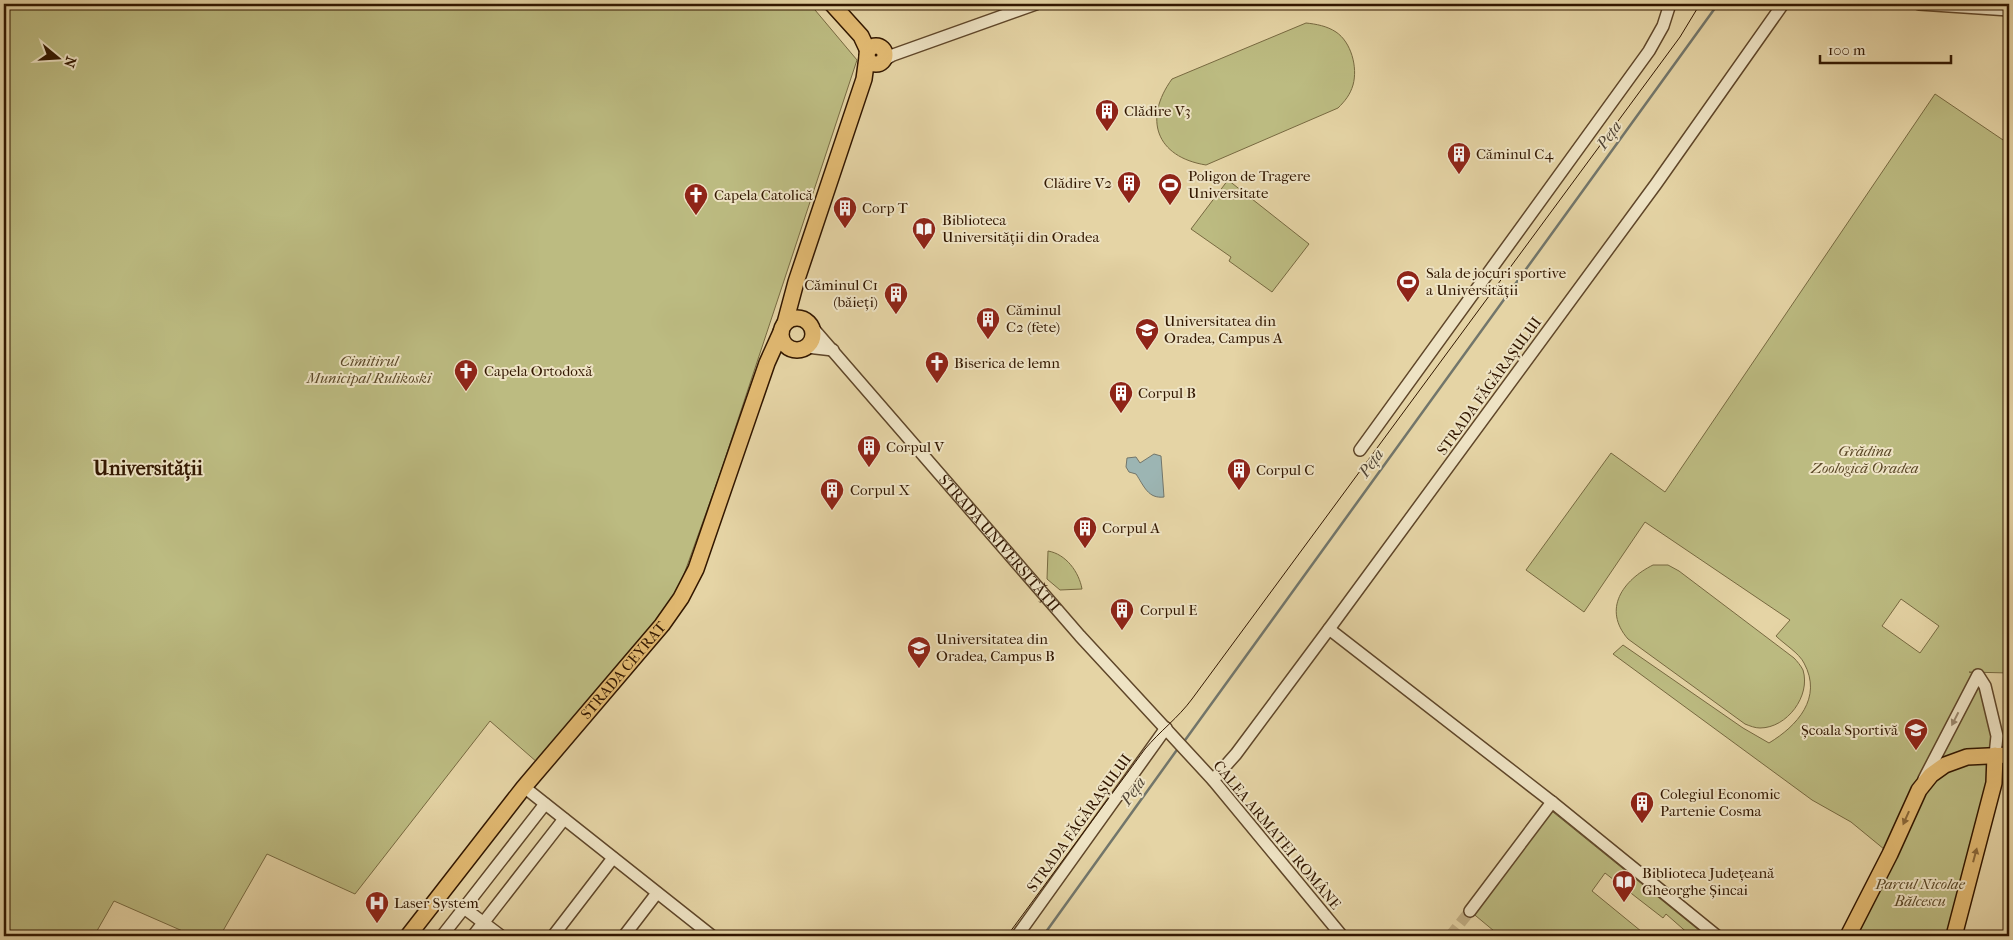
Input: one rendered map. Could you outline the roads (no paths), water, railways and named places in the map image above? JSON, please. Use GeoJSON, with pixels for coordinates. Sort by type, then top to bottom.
{"type":"FeatureCollection","features":[{"type":"Feature","properties":{"kind":"main road"},"geometry":{"type":"LineString","coordinates":[[802,349],[786,346],[781,338],[783,328],[796,282],[864,79],[880,54],[832,4]]}},
{"type":"Feature","properties":{"kind":"main road","name":"STRADA UNIVERSITĂȚII"},"geometry":{"type":"LineString","coordinates":[[796,282],[809,323]]}},
{"type":"Feature","properties":{"kind":"main road"},"geometry":{"type":"LineString","coordinates":[[767,364],[802,349],[813,338],[809,323],[794,318],[783,328]]}},
{"type":"Feature","properties":{"kind":"main road","name":"STRADA CEYRAT"},"geometry":{"type":"LineString","coordinates":[[408,936],[524,787],[662,625],[681,598],[696,569],[767,364],[783,328]]}},
{"type":"Feature","properties":{"kind":"main road"},"geometry":{"type":"LineString","coordinates":[[1848,936],[1890,854],[1919,790],[1931,775],[1945,765],[1966,757],[2002,755],[1954,936]]}},
{"type":"Feature","properties":{"kind":"street"},"geometry":{"type":"LineString","coordinates":[[880,54],[1036,4]]}},
{"type":"Feature","properties":{"kind":"street"},"geometry":{"type":"LineString","coordinates":[[1360,450],[1649,52],[1663,26],[1670,4]]}},
{"type":"Feature","properties":{"kind":"street","name":"STRADA FĂGĂRAȘULUI"},"geometry":{"type":"LineString","coordinates":[[1213,780],[1236,754],[1329,629],[1656,184],[1783,4]]}},
{"type":"Feature","properties":{"kind":"street"},"geometry":{"type":"LineString","coordinates":[[1919,4],[2009,10]]}},
{"type":"Feature","properties":{"kind":"street","name":"STRADA UNIVERSITĂȚII"},"geometry":{"type":"LineString","coordinates":[[809,323],[1080,636],[1189,752]]}},
{"type":"Feature","properties":{"kind":"street"},"geometry":{"type":"LineString","coordinates":[[802,349],[833,350]]}},
{"type":"Feature","properties":{"kind":"street"},"geometry":{"type":"LineString","coordinates":[[1329,629],[1552,802],[1717,936]]}},
{"type":"Feature","properties":{"kind":"street"},"geometry":{"type":"LineString","coordinates":[[1919,790],[1978,675],[1985,686],[2002,755]]}},
{"type":"Feature","properties":{"kind":"street","name":"STRADA FĂGĂRAȘULUI"},"geometry":{"type":"LineString","coordinates":[[1017,936],[1169,730]]}},
{"type":"Feature","properties":{"kind":"street","name":"CALEA ARMATEI ROMÂNE"},"geometry":{"type":"LineString","coordinates":[[1189,752],[1342,936]]}},
{"type":"Feature","properties":{"kind":"street"},"geometry":{"type":"LineString","coordinates":[[524,787],[711,936]]}},
{"type":"Feature","properties":{"kind":"street"},"geometry":{"type":"LineString","coordinates":[[1470,911],[1552,802]]}},
{"type":"Feature","properties":{"kind":"street"},"geometry":{"type":"LineString","coordinates":[[442,936],[545,804]]}},
{"type":"Feature","properties":{"kind":"street"},"geometry":{"type":"LineString","coordinates":[[473,936],[564,819]]}},
{"type":"Feature","properties":{"kind":"street"},"geometry":{"type":"LineString","coordinates":[[553,936],[613,858]]}},
{"type":"Feature","properties":{"kind":"street"},"geometry":{"type":"LineString","coordinates":[[624,936],[657,893]]}},
{"type":"Feature","properties":{"kind":"street"},"geometry":{"type":"LineString","coordinates":[[464,908],[501,936]]}},
{"type":"Feature","properties":{"kind":"water"},"geometry":{"type":"Polygon","coordinates":[[[1154,454],[1161,456],[1164,497],[1150,494],[1136,474],[1129,472],[1126,467],[1127,458],[1136,457],[1140,463],[1154,454]]]}},
{"type":"Feature","properties":{"kind":"waterway","name":"Peța"},"geometry":{"type":"LineString","coordinates":[[1183,743],[1718,4]]}},
{"type":"Feature","properties":{"kind":"waterway","name":"Peța"},"geometry":{"type":"LineString","coordinates":[[1043,936],[1179,747]]}},
{"type":"Feature","properties":{"kind":"tunnel"},"geometry":{"type":"LineString","coordinates":[[1450,936],[1470,911]]}},
{"type":"Feature","properties":{"kind":"tram line"},"geometry":{"type":"LineString","coordinates":[[1007,936],[1145,749],[1192,699],[1680,37],[1700,4]]}},
{"type":"Feature","properties":{"kind":"place","name":"Clădire V3"},"geometry":{"type":"Point","coordinates":[1107,132]}},
{"type":"Feature","properties":{"kind":"place","name":"Căminul C4"},"geometry":{"type":"Point","coordinates":[1459,175]}},
{"type":"Feature","properties":{"kind":"place","name":"Clădire V2"},"geometry":{"type":"Point","coordinates":[1129,204]}},
{"type":"Feature","properties":{"kind":"place","name":"Poligon de Tragere Universitate"},"geometry":{"type":"Point","coordinates":[1170,206]}},
{"type":"Feature","properties":{"kind":"place","name":"Capela Catolică"},"geometry":{"type":"Point","coordinates":[696,216]}},
{"type":"Feature","properties":{"kind":"place","name":"Corp T"},"geometry":{"type":"Point","coordinates":[845,229]}},
{"type":"Feature","properties":{"kind":"place","name":"Biblioteca Universității din Oradea"},"geometry":{"type":"Point","coordinates":[924,250]}},
{"type":"Feature","properties":{"kind":"place","name":"Sala de jocuri sportive a Universității"},"geometry":{"type":"Point","coordinates":[1408,303]}},
{"type":"Feature","properties":{"kind":"place","name":"Căminul C1 (băieți)"},"geometry":{"type":"Point","coordinates":[896,315]}},
{"type":"Feature","properties":{"kind":"place","name":"Căminul C2 (fete)"},"geometry":{"type":"Point","coordinates":[988,340]}},
{"type":"Feature","properties":{"kind":"place","name":"Universitatea din Oradea, Campus A"},"geometry":{"type":"Point","coordinates":[1147,351]}},
{"type":"Feature","properties":{"kind":"place","name":"Biserica de lemn"},"geometry":{"type":"Point","coordinates":[937,384]}},
{"type":"Feature","properties":{"kind":"place","name":"Capela Ortodoxă"},"geometry":{"type":"Point","coordinates":[466,392]}},
{"type":"Feature","properties":{"kind":"place","name":"Corpul B"},"geometry":{"type":"Point","coordinates":[1121,414]}},
{"type":"Feature","properties":{"kind":"place","name":"Corpul V"},"geometry":{"type":"Point","coordinates":[869,468]}},
{"type":"Feature","properties":{"kind":"place","name":"Corpul C"},"geometry":{"type":"Point","coordinates":[1239,491]}},
{"type":"Feature","properties":{"kind":"place","name":"Corpul X"},"geometry":{"type":"Point","coordinates":[832,511]}},
{"type":"Feature","properties":{"kind":"place","name":"Corpul A"},"geometry":{"type":"Point","coordinates":[1085,549]}},
{"type":"Feature","properties":{"kind":"place","name":"Corpul E"},"geometry":{"type":"Point","coordinates":[1122,631]}},
{"type":"Feature","properties":{"kind":"place","name":"Universitatea din Oradea, Campus B"},"geometry":{"type":"Point","coordinates":[919,669]}},
{"type":"Feature","properties":{"kind":"place","name":"Școala Sportivă"},"geometry":{"type":"Point","coordinates":[1916,751]}},
{"type":"Feature","properties":{"kind":"place","name":"Colegiul Economic Partenie Cosma"},"geometry":{"type":"Point","coordinates":[1642,824]}},
{"type":"Feature","properties":{"kind":"place","name":"Biblioteca Județeană Gheorghe Șincai"},"geometry":{"type":"Point","coordinates":[1624,903]}},
{"type":"Feature","properties":{"kind":"place","name":"Laser System"},"geometry":{"type":"Point","coordinates":[377,924]}},
{"type":"Feature","properties":{"kind":"district","name":"Universității"},"geometry":{"type":"Point","coordinates":[148,468]}},
{"type":"Feature","properties":{"kind":"park label","name":"Cimitirul Municipal Rulikoski"},"geometry":{"type":"Point","coordinates":[369,370]}},
{"type":"Feature","properties":{"kind":"park label","name":"Grădina Zoologică Oradea"},"geometry":{"type":"Point","coordinates":[1865,460]}},
{"type":"Feature","properties":{"kind":"park label","name":"Parcul Nicolae Bălcescu"},"geometry":{"type":"Point","coordinates":[1920,892]}}]}
